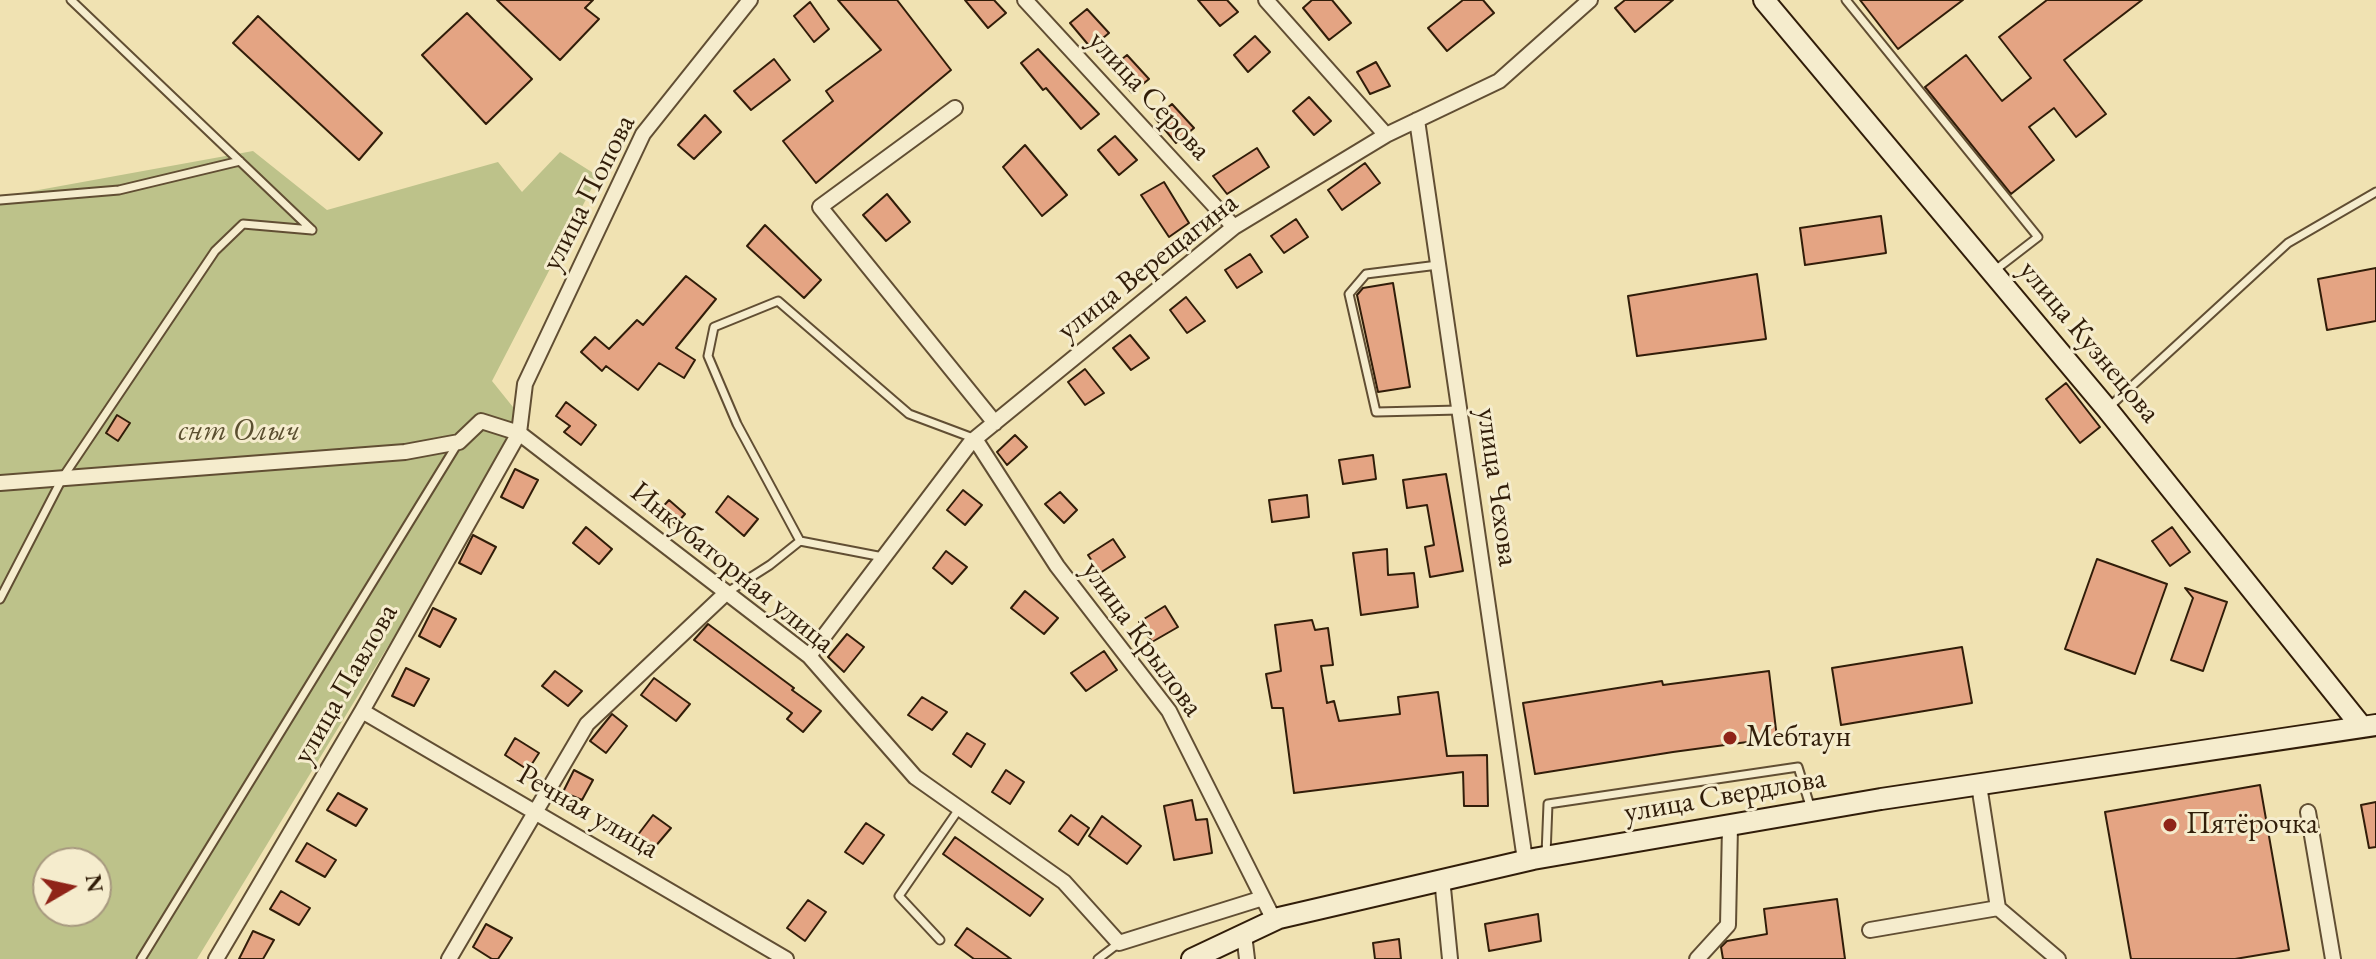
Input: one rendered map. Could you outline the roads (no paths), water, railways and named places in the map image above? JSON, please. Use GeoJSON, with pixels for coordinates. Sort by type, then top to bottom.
{"type":"FeatureCollection","features":[{"type":"Feature","properties":{"kind":"main road","name":"улица Кузнецова"},"geometry":{"type":"LineString","coordinates":[[1764,0],[2369,726]]}},
{"type":"Feature","properties":{"kind":"main road","name":"улица Свердлова"},"geometry":{"type":"LineString","coordinates":[[1192,959],[1274,920],[1535,858],[1979,785],[2369,726]]}},
{"type":"Feature","properties":{"kind":"street","name":"улица Попова"},"geometry":{"type":"LineString","coordinates":[[519,433],[525,384],[643,134],[750,0]]}},
{"type":"Feature","properties":{"kind":"street","name":"улица Серова"},"geometry":{"type":"LineString","coordinates":[[1025,0],[1234,227]]}},
{"type":"Feature","properties":{"kind":"street"},"geometry":{"type":"LineString","coordinates":[[1266,0],[1386,135]]}},
{"type":"Feature","properties":{"kind":"street","name":"улица Верещагина"},"geometry":{"type":"LineString","coordinates":[[809,656],[975,439],[1234,227],[1386,135],[1499,81],[1590,0]]}},
{"type":"Feature","properties":{"kind":"street"},"geometry":{"type":"LineString","coordinates":[[955,108],[820,207],[995,423]]}},
{"type":"Feature","properties":{"kind":"street","name":"улица Чехова"},"geometry":{"type":"LineString","coordinates":[[1417,120],[1459,410],[1535,858]]}},
{"type":"Feature","properties":{"kind":"street"},"geometry":{"type":"LineString","coordinates":[[0,483],[405,452],[459,442],[481,421],[519,433]]}},
{"type":"Feature","properties":{"kind":"street","name":"Инкубаторная улица"},"geometry":{"type":"LineString","coordinates":[[519,433],[809,656],[915,777],[1064,882],[1119,943]]}},
{"type":"Feature","properties":{"kind":"street","name":"улица Павлова"},"geometry":{"type":"LineString","coordinates":[[216,959],[362,711],[519,433]]}},
{"type":"Feature","properties":{"kind":"street","name":"улица Крылова"},"geometry":{"type":"LineString","coordinates":[[975,439],[1057,566],[1169,711],[1274,920]]}},
{"type":"Feature","properties":{"kind":"street"},"geometry":{"type":"LineString","coordinates":[[449,959],[587,724],[726,593]]}},
{"type":"Feature","properties":{"kind":"street","name":"Речная улица"},"geometry":{"type":"LineString","coordinates":[[362,711],[786,959]]}},
{"type":"Feature","properties":{"kind":"street"},"geometry":{"type":"LineString","coordinates":[[1979,785],[1998,908],[2058,959]]}},
{"type":"Feature","properties":{"kind":"street"},"geometry":{"type":"LineString","coordinates":[[2308,812],[2333,959]]}},
{"type":"Feature","properties":{"kind":"street"},"geometry":{"type":"LineString","coordinates":[[1697,959],[1728,925],[1730,826]]}},
{"type":"Feature","properties":{"kind":"street"},"geometry":{"type":"LineString","coordinates":[[1442,878],[1450,959]]}},
{"type":"Feature","properties":{"kind":"street"},"geometry":{"type":"LineString","coordinates":[[1119,943],[1263,898]]}},
{"type":"Feature","properties":{"kind":"street"},"geometry":{"type":"LineString","coordinates":[[1870,930],[1998,908]]}},
{"type":"Feature","properties":{"kind":"street"},"geometry":{"type":"LineString","coordinates":[[1244,934],[1247,959]]}},
{"type":"Feature","properties":{"kind":"lane"},"geometry":{"type":"LineString","coordinates":[[0,599],[63,477],[215,251],[243,224],[312,230],[71,0]]}},
{"type":"Feature","properties":{"kind":"lane"},"geometry":{"type":"LineString","coordinates":[[1846,0],[2038,237],[1992,273]]}},
{"type":"Feature","properties":{"kind":"lane"},"geometry":{"type":"LineString","coordinates":[[0,200],[119,190],[240,161]]}},
{"type":"Feature","properties":{"kind":"lane"},"geometry":{"type":"LineString","coordinates":[[2107,409],[2288,243],[2376,192]]}},
{"type":"Feature","properties":{"kind":"lane"},"geometry":{"type":"LineString","coordinates":[[1438,265],[1366,274],[1349,294],[1376,412],[1459,410]]}},
{"type":"Feature","properties":{"kind":"lane"},"geometry":{"type":"LineString","coordinates":[[800,541],[737,424],[708,356],[714,327],[778,301],[909,414],[975,439]]}},
{"type":"Feature","properties":{"kind":"lane"},"geometry":{"type":"LineString","coordinates":[[141,959],[459,442]]}},
{"type":"Feature","properties":{"kind":"lane"},"geometry":{"type":"LineString","coordinates":[[726,593],[800,541],[884,557]]}},
{"type":"Feature","properties":{"kind":"lane"},"geometry":{"type":"LineString","coordinates":[[1535,858],[1548,804],[1798,767],[1811,812]]}},
{"type":"Feature","properties":{"kind":"lane"},"geometry":{"type":"LineString","coordinates":[[940,940],[899,896],[959,809]]}},
{"type":"Feature","properties":{"kind":"lane"},"geometry":{"type":"LineString","coordinates":[[1098,959],[1119,943]]}},
{"type":"Feature","properties":{"kind":"place","name":"Мебтаун"},"geometry":{"type":"Point","coordinates":[1730,738]}},
{"type":"Feature","properties":{"kind":"place","name":"Пятёрочка"},"geometry":{"type":"Point","coordinates":[2170,825]}},
{"type":"Feature","properties":{"kind":"park label","name":"снт Олыч"},"geometry":{"type":"Point","coordinates":[239,432]}}]}
